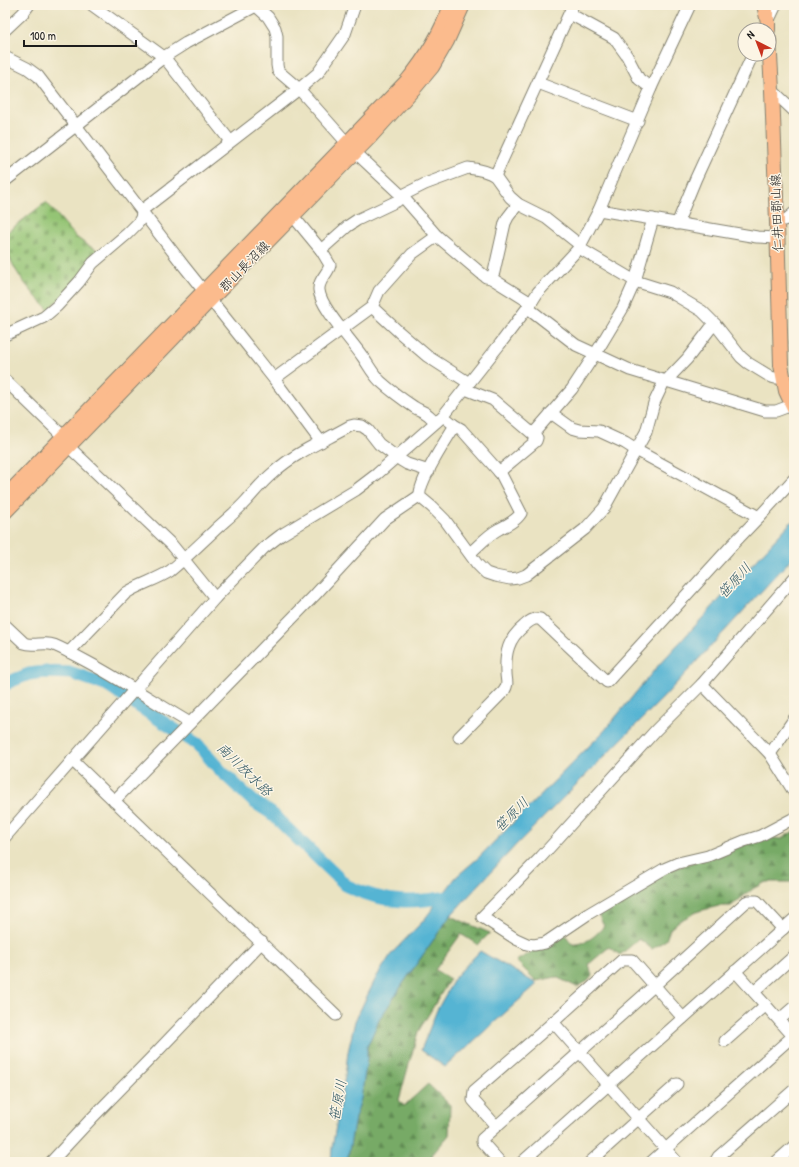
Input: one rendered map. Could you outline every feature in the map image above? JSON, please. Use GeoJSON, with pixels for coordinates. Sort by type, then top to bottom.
{"type":"FeatureCollection","features":[{"type":"Feature","properties":{"kind":"main road","name":"郡山長沼線"},"geometry":{"type":"LineString","coordinates":[[351,148],[382,109],[420,66],[439,34],[451,5]]}},
{"type":"Feature","properties":{"kind":"main road","name":"郡山長沼線"},"geometry":{"type":"LineString","coordinates":[[5,512],[67,442],[289,211],[351,148],[417,86],[432,67],[447,41],[463,5]]}},
{"type":"Feature","properties":{"kind":"main road"},"geometry":{"type":"LineString","coordinates":[[764,5],[766,22]]}},
{"type":"Feature","properties":{"kind":"main road","name":"仁井田郡山線"},"geometry":{"type":"LineString","coordinates":[[770,62],[781,365],[786,390],[793,406]]}},
{"type":"Feature","properties":{"kind":"main road","name":"郡山長沼線"},"geometry":{"type":"LineString","coordinates":[[5,497],[67,442]]}},
{"type":"Feature","properties":{"kind":"street"},"geometry":{"type":"LineString","coordinates":[[5,30],[23,13],[29,5]]}},
{"type":"Feature","properties":{"kind":"street"},"geometry":{"type":"LineString","coordinates":[[92,5],[164,57],[230,141]]}},
{"type":"Feature","properties":{"kind":"street"},"geometry":{"type":"LineString","coordinates":[[5,335],[44,317],[57,306],[93,264],[128,234],[138,223],[146,208],[318,73],[345,34],[355,5]]}},
{"type":"Feature","properties":{"kind":"street"},"geometry":{"type":"LineString","coordinates":[[5,837],[215,598],[264,548],[281,535],[356,490],[377,474],[439,419],[467,386],[529,306],[538,292],[580,247],[599,210],[651,88],[690,5]]}},
{"type":"Feature","properties":{"kind":"street"},"geometry":{"type":"LineString","coordinates":[[769,22],[776,5]]}},
{"type":"Feature","properties":{"kind":"street"},"geometry":{"type":"LineString","coordinates":[[5,181],[164,57],[256,6],[268,17],[275,28],[277,36],[278,71],[299,89],[351,148],[403,197],[437,236],[482,274],[491,278],[529,306],[576,345],[630,370],[765,411],[776,411],[793,406]]}},
{"type":"Feature","properties":{"kind":"street"},"geometry":{"type":"LineString","coordinates":[[495,176],[572,7],[614,38],[627,56],[639,79],[651,88]]}},
{"type":"Feature","properties":{"kind":"street"},"geometry":{"type":"LineString","coordinates":[[5,57],[27,68],[38,76],[142,213],[274,379],[321,442]]}},
{"type":"Feature","properties":{"kind":"street"},"geometry":{"type":"LineString","coordinates":[[677,224],[696,178],[749,62]]}},
{"type":"Feature","properties":{"kind":"street"},"geometry":{"type":"LineString","coordinates":[[538,83],[638,121]]}},
{"type":"Feature","properties":{"kind":"street"},"geometry":{"type":"LineString","coordinates":[[772,90],[794,111]]}},
{"type":"Feature","properties":{"kind":"street"},"geometry":{"type":"LineString","coordinates":[[321,250],[357,220],[397,201],[413,190],[432,181],[468,168],[474,168],[495,176],[510,197],[518,204],[546,218],[580,247],[636,281],[670,292],[702,311],[715,324],[741,357],[748,363],[771,377],[783,378]]}},
{"type":"Feature","properties":{"kind":"street"},"geometry":{"type":"LineString","coordinates":[[491,278],[494,272],[505,223],[518,204]]}},
{"type":"Feature","properties":{"kind":"street"},"geometry":{"type":"LineString","coordinates":[[599,210],[757,237],[777,238]]}},
{"type":"Feature","properties":{"kind":"street"},"geometry":{"type":"LineString","coordinates":[[289,211],[321,250],[329,264],[330,266],[322,279],[319,291],[323,301],[371,371],[415,408],[461,429],[499,472],[520,509],[521,513],[519,516],[507,526],[498,529],[470,553]]}},
{"type":"Feature","properties":{"kind":"street"},"geometry":{"type":"LineString","coordinates":[[777,222],[787,219],[794,213]]}},
{"type":"Feature","properties":{"kind":"street"},"geometry":{"type":"LineString","coordinates":[[533,434],[572,389],[623,308],[636,281],[653,219]]}},
{"type":"Feature","properties":{"kind":"street"},"geometry":{"type":"LineString","coordinates":[[274,379],[372,307],[380,291],[412,254],[437,236]]}},
{"type":"Feature","properties":{"kind":"street"},"geometry":{"type":"LineString","coordinates":[[372,307],[427,356],[467,386],[493,400],[537,438],[499,472]]}},
{"type":"Feature","properties":{"kind":"street"},"geometry":{"type":"LineString","coordinates":[[454,425],[420,489],[420,496],[445,520],[482,570],[490,575],[510,579],[526,575],[585,529],[598,516],[646,432],[656,399],[666,381],[687,359],[715,324]]}},
{"type":"Feature","properties":{"kind":"street"},"geometry":{"type":"LineString","coordinates":[[5,380],[172,545],[215,598]]}},
{"type":"Feature","properties":{"kind":"street"},"geometry":{"type":"LineString","coordinates":[[551,413],[572,428],[579,430],[599,431],[625,443],[759,517]]}},
{"type":"Feature","properties":{"kind":"street"},"geometry":{"type":"LineString","coordinates":[[69,652],[126,593],[168,572],[184,559],[247,500],[273,472],[289,460],[350,426],[362,426],[368,430],[380,444],[407,464],[429,471]]}},
{"type":"Feature","properties":{"kind":"street"},"geometry":{"type":"LineString","coordinates":[[459,737],[504,691],[507,685],[506,653],[518,631],[527,623],[535,619],[540,619],[607,682],[794,479]]}},
{"type":"Feature","properties":{"kind":"street"},"geometry":{"type":"LineString","coordinates":[[114,801],[314,596],[385,520],[420,496]]}},
{"type":"Feature","properties":{"kind":"street"},"geometry":{"type":"LineString","coordinates":[[794,578],[702,684],[656,730],[541,857],[482,917],[516,939],[527,944],[534,945],[545,943],[588,914],[664,869],[678,862],[708,856],[760,836],[794,818]]}},
{"type":"Feature","properties":{"kind":"street"},"geometry":{"type":"LineString","coordinates":[[5,625],[24,643],[51,644],[69,652],[190,723]]}},
{"type":"Feature","properties":{"kind":"street"},"geometry":{"type":"LineString","coordinates":[[702,684],[770,754],[794,792]]}},
{"type":"Feature","properties":{"kind":"street"},"geometry":{"type":"LineString","coordinates":[[770,754],[794,719]]}},
{"type":"Feature","properties":{"kind":"street"},"geometry":{"type":"LineString","coordinates":[[72,760],[336,1015]]}},
{"type":"Feature","properties":{"kind":"street"},"geometry":{"type":"LineString","coordinates":[[500,1162],[482,1142],[482,1139],[749,901],[757,901],[783,929]]}},
{"type":"Feature","properties":{"kind":"street"},"geometry":{"type":"LineString","coordinates":[[522,1162],[794,919]]}},
{"type":"Feature","properties":{"kind":"street"},"geometry":{"type":"LineString","coordinates":[[51,1162],[262,942]]}},
{"type":"Feature","properties":{"kind":"street"},"geometry":{"type":"LineString","coordinates":[[754,992],[794,956]]}},
{"type":"Feature","properties":{"kind":"street"},"geometry":{"type":"LineString","coordinates":[[496,1126],[473,1100],[474,1092],[622,960],[632,960],[684,1018]]}},
{"type":"Feature","properties":{"kind":"street"},"geometry":{"type":"LineString","coordinates":[[651,1162],[794,1036],[735,971]]}},
{"type":"Feature","properties":{"kind":"street"},"geometry":{"type":"LineString","coordinates":[[725,1041],[766,1005]]}},
{"type":"Feature","properties":{"kind":"street"},"geometry":{"type":"LineString","coordinates":[[779,1020],[794,1007]]}},
{"type":"Feature","properties":{"kind":"street"},"geometry":{"type":"LineString","coordinates":[[553,1022],[677,1162]]}},
{"type":"Feature","properties":{"kind":"street"},"geometry":{"type":"LineString","coordinates":[[590,1162],[677,1084]]}},
{"type":"Feature","properties":{"kind":"street"},"geometry":{"type":"LineString","coordinates":[[715,1162],[794,1090]]}},
{"type":"Feature","properties":{"kind":"street"},"geometry":{"type":"LineString","coordinates":[[776,1162],[794,1146]]}},
{"type":"Feature","properties":{"kind":"green space"},"geometry":{"type":"Polygon","coordinates":[[[46,202],[76,237],[87,245],[103,253],[49,310],[26,285],[14,266],[9,256],[5,234],[46,202]]]}},
{"type":"Feature","properties":{"kind":"green space"},"geometry":{"type":"Polygon","coordinates":[[[794,831],[794,882],[766,882],[754,888],[731,906],[719,906],[699,911],[679,921],[670,929],[666,940],[652,949],[639,939],[620,955],[609,947],[589,964],[592,976],[588,981],[577,987],[556,977],[536,981],[516,961],[564,933],[572,944],[586,942],[598,933],[604,926],[597,912],[670,870],[767,837],[781,839],[794,831]]]}},
{"type":"Feature","properties":{"kind":"green space"},"geometry":{"type":"Polygon","coordinates":[[[450,916],[490,933],[478,945],[461,934],[435,970],[450,979],[418,1032],[399,1100],[404,1106],[428,1084],[450,1105],[449,1135],[432,1155],[435,1162],[347,1162],[355,1118],[361,1098],[367,1059],[367,1047],[379,1020],[450,916]]]}},
{"type":"Feature","properties":{"kind":"water"},"geometry":{"type":"Polygon","coordinates":[[[794,519],[794,556],[661,700],[515,846],[450,916],[379,1020],[367,1047],[367,1059],[361,1099],[355,1118],[347,1162],[331,1162],[348,1052],[355,1021],[377,976],[392,953],[424,920],[456,877],[478,858],[605,730],[656,668],[794,519]]]}},
{"type":"Feature","properties":{"kind":"water"},"geometry":{"type":"Polygon","coordinates":[[[480,951],[537,984],[445,1067],[421,1050],[437,1010],[456,976],[480,951]]]}},
{"type":"Feature","properties":{"kind":"waterway","name":"南川放水路"},"geometry":{"type":"LineString","coordinates":[[5,685],[29,674],[45,672],[72,673],[106,685],[197,744],[220,770],[254,802],[271,813],[347,886],[374,896],[403,901],[430,900],[456,896]]}},
{"type":"Feature","properties":{"kind":"water label","name":"笹原川"},"geometry":{"type":"Point","coordinates":[734,580]}},
{"type":"Feature","properties":{"kind":"water label","name":"笹原川"},"geometry":{"type":"Point","coordinates":[511,814]}},
{"type":"Feature","properties":{"kind":"water label","name":"笹原川"},"geometry":{"type":"Point","coordinates":[337,1100]}}]}
